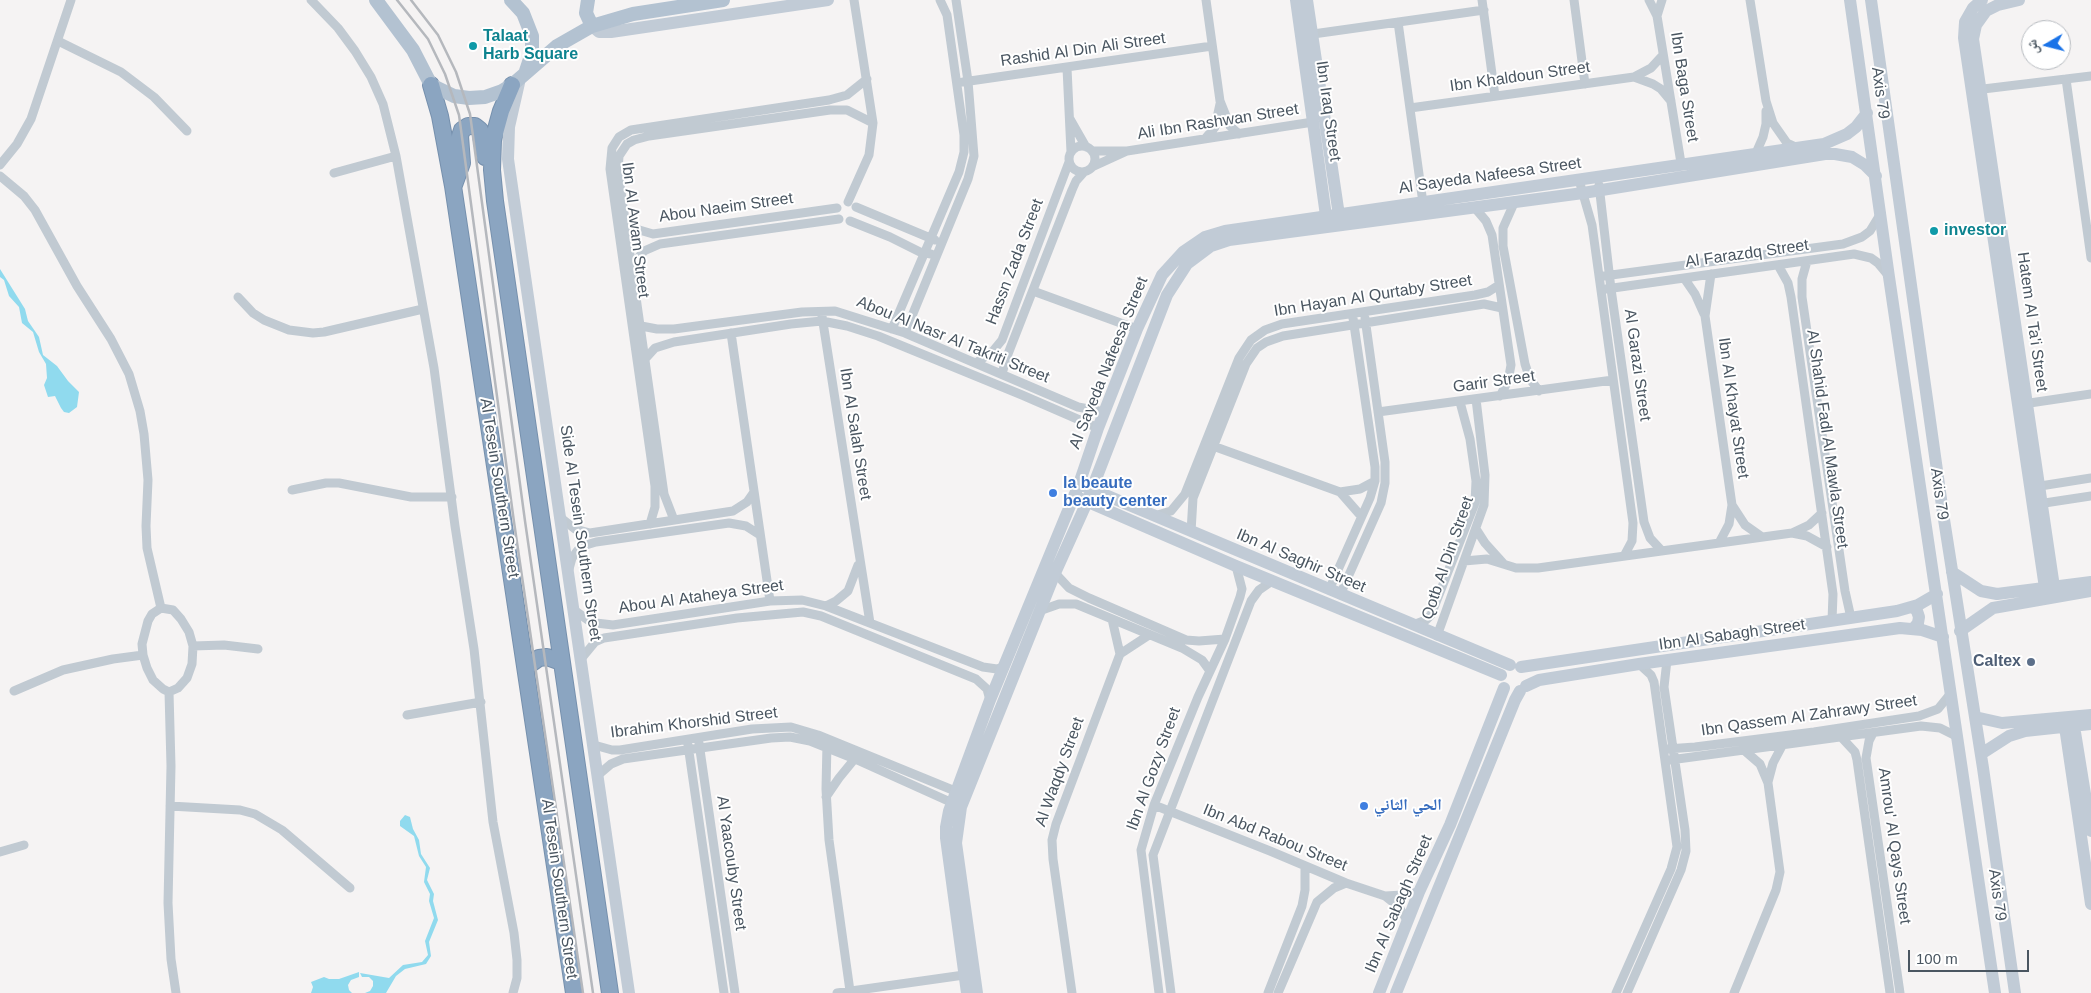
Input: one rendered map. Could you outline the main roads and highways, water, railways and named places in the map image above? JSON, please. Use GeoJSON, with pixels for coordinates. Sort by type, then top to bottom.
{"type":"FeatureCollection","features":[{"type":"Feature","properties":{"kind":"highway"},"geometry":{"type":"LineString","coordinates":[[519,79],[496,125],[491,154],[492,170],[561,662],[610,993]]}},
{"type":"Feature","properties":{"kind":"highway","name":"Al Tesein Southern Street"},"geometry":{"type":"LineString","coordinates":[[431,85],[440,116],[453,186],[574,993]]}},
{"type":"Feature","properties":{"kind":"highway"},"geometry":{"type":"LineString","coordinates":[[453,186],[462,163],[460,136],[462,130],[468,126],[475,126],[480,130],[485,156],[492,170]]}},
{"type":"Feature","properties":{"kind":"highway"},"geometry":{"type":"LineString","coordinates":[[526,667],[532,661],[547,657],[561,662]]}},
{"type":"Feature","properties":{"kind":"main road","name":"Al Tesein Southern Street"},"geometry":{"type":"LineString","coordinates":[[376,0],[413,50],[431,85]]}},
{"type":"Feature","properties":{"kind":"main road"},"geometry":{"type":"LineString","coordinates":[[511,0],[523,13],[532,36],[532,53],[519,79]]}},
{"type":"Feature","properties":{"kind":"main road"},"geometry":{"type":"LineString","coordinates":[[588,0],[586,13],[592,26]]}},
{"type":"Feature","properties":{"kind":"main road"},"geometry":{"type":"LineString","coordinates":[[431,85],[454,96],[469,98],[494,95],[519,79],[557,46],[592,26],[633,14],[723,0]]}},
{"type":"Feature","properties":{"kind":"water"},"geometry":{"type":"Polygon","coordinates":[[[0,269],[25,309],[28,321],[39,337],[43,355],[57,366],[79,392],[77,407],[69,413],[64,412],[55,396],[48,397],[44,385],[47,378],[46,364],[39,352],[33,332],[22,323],[19,307],[9,296],[4,280],[0,277],[0,269]]]}},
{"type":"Feature","properties":{"kind":"water"},"geometry":{"type":"Polygon","coordinates":[[[405,815],[410,817],[413,829],[419,840],[421,854],[430,868],[427,880],[434,894],[433,901],[438,920],[429,942],[431,956],[426,964],[405,969],[396,976],[386,993],[365,993],[370,991],[373,981],[369,977],[362,977],[360,973],[389,978],[403,965],[422,962],[428,955],[425,941],[434,918],[429,901],[430,894],[424,882],[426,867],[419,856],[414,836],[400,826],[400,821],[405,815]]]}},
{"type":"Feature","properties":{"kind":"water"},"geometry":{"type":"Polygon","coordinates":[[[359,972],[359,977],[351,980],[348,985],[352,993],[311,993],[313,987],[311,982],[324,977],[339,979],[359,972]]]}},
{"type":"Feature","properties":{"kind":"railway"},"geometry":{"type":"LineString","coordinates":[[397,0],[428,39],[445,74],[459,115],[514,522],[583,993]]}},
{"type":"Feature","properties":{"kind":"railway"},"geometry":{"type":"LineString","coordinates":[[411,0],[438,35],[456,72],[470,114],[525,521],[593,993]]}},
{"type":"Feature","properties":{"kind":"place","name":"Talaat Harb Square"},"geometry":{"type":"Point","coordinates":[473,46]}},
{"type":"Feature","properties":{"kind":"place","name":"investor"},"geometry":{"type":"Point","coordinates":[1934,231]}},
{"type":"Feature","properties":{"kind":"place","name":"la beaute beauty center"},"geometry":{"type":"Point","coordinates":[1053,493]}},
{"type":"Feature","properties":{"kind":"place","name":"Caltex"},"geometry":{"type":"Point","coordinates":[2031,662]}},
{"type":"Feature","properties":{"kind":"place","name":"الحي الثاني"},"geometry":{"type":"Point","coordinates":[1364,806]}}]}
